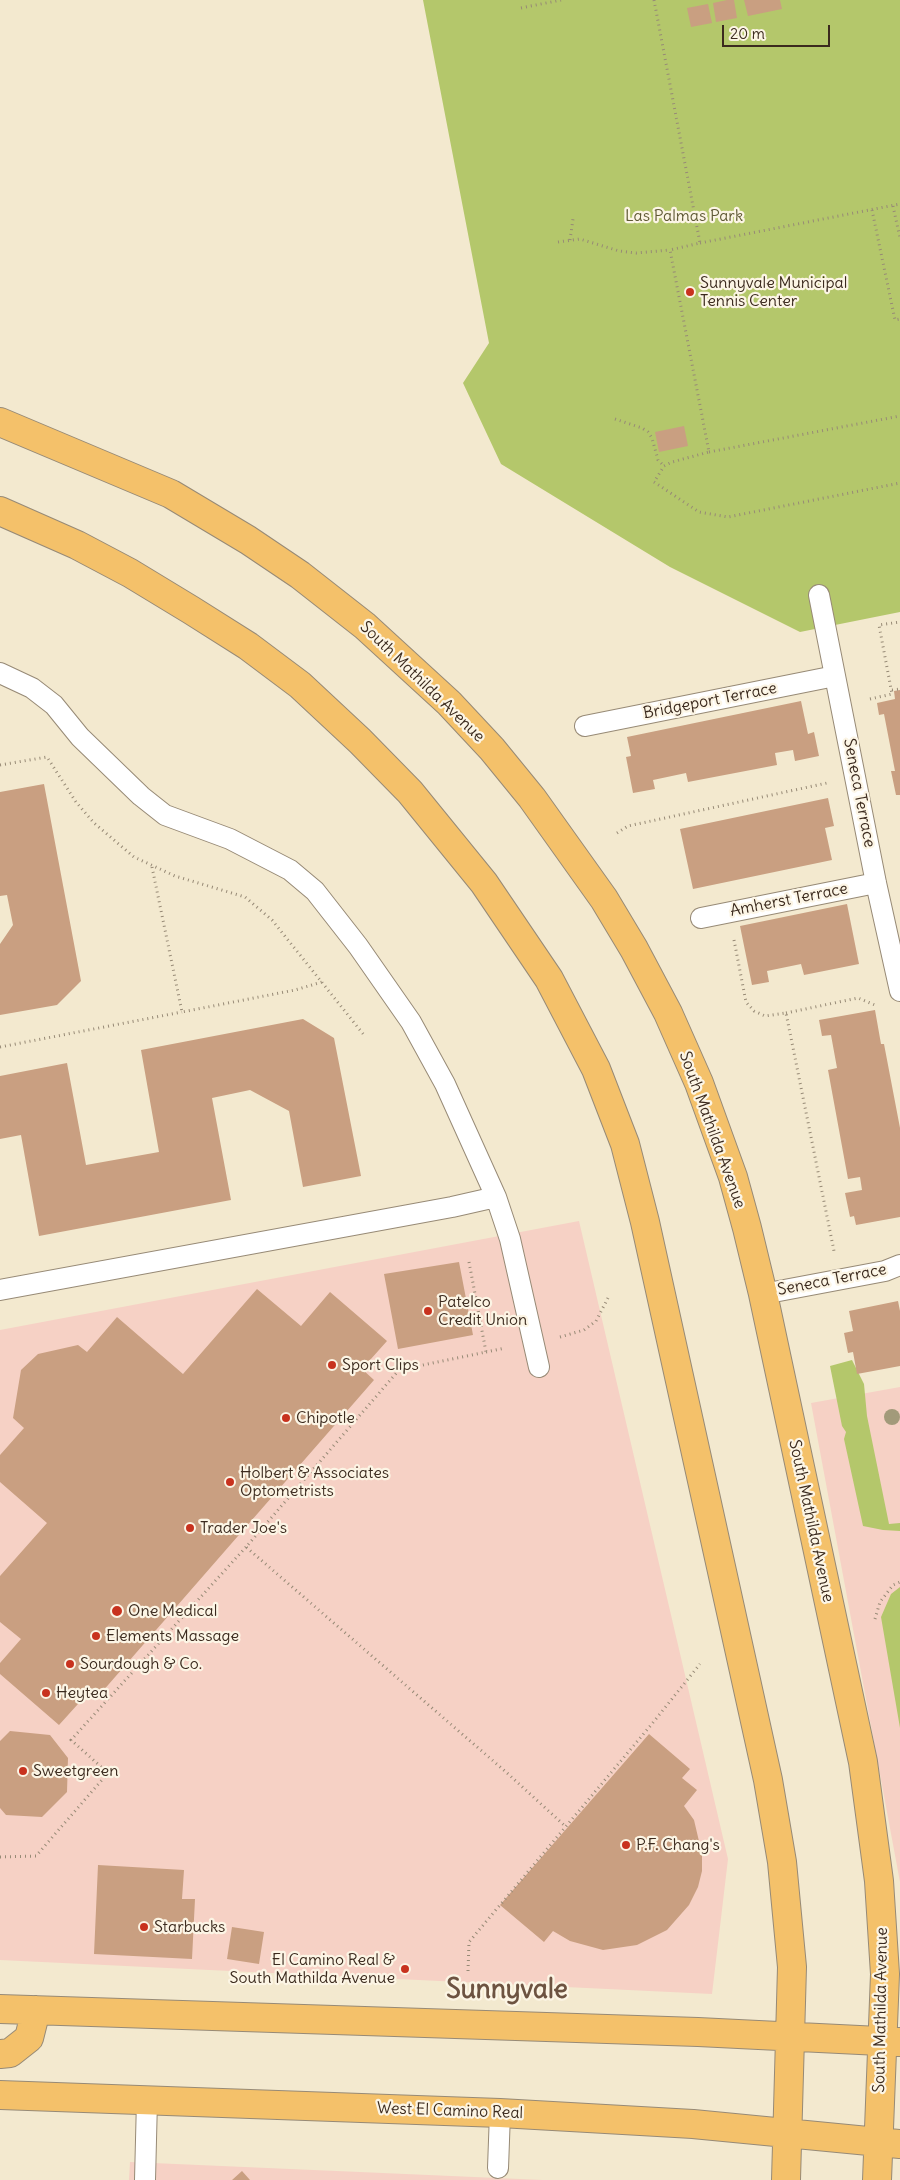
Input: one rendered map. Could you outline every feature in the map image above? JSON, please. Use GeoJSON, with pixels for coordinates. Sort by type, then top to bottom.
{"type":"FeatureCollection","features":[{"type":"Feature","properties":{"kind":"main road","name":"South Mathilda Avenue"},"geometry":{"type":"LineString","coordinates":[[0,422],[171,494],[248,540],[300,575],[365,626],[449,703],[492,749],[537,805],[595,885],[634,949],[668,1013],[699,1083],[733,1177],[763,1294],[863,1762],[874,1831],[891,2041],[889,2143],[877,2180]]}},
{"type":"Feature","properties":{"kind":"main road"},"geometry":{"type":"LineString","coordinates":[[0,511],[76,545],[130,573],[248,646],[300,685],[360,741],[410,792],[484,883],[549,979],[596,1069],[625,1144],[645,1222],[768,1780],[782,1862],[792,1967],[786,2180]]}},
{"type":"Feature","properties":{"kind":"main road"},"geometry":{"type":"LineString","coordinates":[[0,2009],[891,2041]]}},
{"type":"Feature","properties":{"kind":"main road"},"geometry":{"type":"LineString","coordinates":[[0,2054],[10,2052],[29,2038],[36,2010]]}},
{"type":"Feature","properties":{"kind":"main road","name":"West El Camino Real"},"geometry":{"type":"LineString","coordinates":[[0,2095],[500,2113],[693,2124],[889,2143]]}},
{"type":"Feature","properties":{"kind":"lane","name":"Seneca Terrace"},"geometry":{"type":"LineString","coordinates":[[820,595],[876,883],[900,991]]}},
{"type":"Feature","properties":{"kind":"lane"},"geometry":{"type":"LineString","coordinates":[[0,673],[32,688],[54,705],[80,737],[141,796],[165,815],[230,839],[266,855],[290,870],[315,891],[358,946],[412,1022],[445,1084],[496,1197],[510,1239],[539,1367]]}},
{"type":"Feature","properties":{"kind":"lane","name":"Bridgeport Terrace"},"geometry":{"type":"LineString","coordinates":[[585,726],[835,676]]}},
{"type":"Feature","properties":{"kind":"lane","name":"Amherst Terrace"},"geometry":{"type":"LineString","coordinates":[[701,918],[876,883]]}},
{"type":"Feature","properties":{"kind":"lane"},"geometry":{"type":"LineString","coordinates":[[0,1290],[452,1207],[496,1197]]}},
{"type":"Feature","properties":{"kind":"lane","name":"Seneca Terrace"},"geometry":{"type":"LineString","coordinates":[[763,1294],[885,1270],[900,1265]]}},
{"type":"Feature","properties":{"kind":"lane"},"geometry":{"type":"LineString","coordinates":[[145,2180],[147,2100]]}},
{"type":"Feature","properties":{"kind":"lane"},"geometry":{"type":"LineString","coordinates":[[498,2168],[500,2113]]}},
{"type":"Feature","properties":{"kind":"path"},"geometry":{"type":"LineString","coordinates":[[521,8],[540,2],[561,0]]}},
{"type":"Feature","properties":{"kind":"path"},"geometry":{"type":"LineString","coordinates":[[654,0],[700,243]]}},
{"type":"Feature","properties":{"kind":"path"},"geometry":{"type":"LineString","coordinates":[[558,242],[580,239],[636,253],[670,250],[900,204]]}},
{"type":"Feature","properties":{"kind":"path"},"geometry":{"type":"LineString","coordinates":[[894,206],[900,238]]}},
{"type":"Feature","properties":{"kind":"path"},"geometry":{"type":"LineString","coordinates":[[872,210],[895,320],[900,319]]}},
{"type":"Feature","properties":{"kind":"path"},"geometry":{"type":"LineString","coordinates":[[570,240],[573,219]]}},
{"type":"Feature","properties":{"kind":"path"},"geometry":{"type":"LineString","coordinates":[[670,250],[709,452]]}},
{"type":"Feature","properties":{"kind":"path"},"geometry":{"type":"LineString","coordinates":[[900,416],[681,458],[664,466],[654,482],[699,512],[716,516],[740,516],[900,483]]}},
{"type":"Feature","properties":{"kind":"path"},"geometry":{"type":"LineString","coordinates":[[615,419],[642,428],[648,432],[654,444],[658,460],[664,466]]}},
{"type":"Feature","properties":{"kind":"path"},"geometry":{"type":"LineString","coordinates":[[864,701],[892,694],[880,625],[900,622]]}},
{"type":"Feature","properties":{"kind":"path"},"geometry":{"type":"LineString","coordinates":[[892,690],[900,689]]}},
{"type":"Feature","properties":{"kind":"path"},"geometry":{"type":"LineString","coordinates":[[0,765],[47,757],[76,802],[94,823],[134,857],[152,867],[175,876],[245,897],[272,920],[364,1035]]}},
{"type":"Feature","properties":{"kind":"path"},"geometry":{"type":"LineString","coordinates":[[617,833],[628,826],[856,776]]}},
{"type":"Feature","properties":{"kind":"path"},"geometry":{"type":"LineString","coordinates":[[152,867],[182,1012]]}},
{"type":"Feature","properties":{"kind":"path"},"geometry":{"type":"LineString","coordinates":[[728,912],[746,1002],[754,1010],[765,1016],[858,998],[873,1006],[882,1004]]}},
{"type":"Feature","properties":{"kind":"path"},"geometry":{"type":"LineString","coordinates":[[0,1047],[295,990],[322,982]]}},
{"type":"Feature","properties":{"kind":"path"},"geometry":{"type":"LineString","coordinates":[[786,1013],[836,1256]]}},
{"type":"Feature","properties":{"kind":"path"},"geometry":{"type":"LineString","coordinates":[[0,1857],[36,1856],[108,1772],[71,1740],[246,1547],[399,1370],[486,1352],[469,1262]]}},
{"type":"Feature","properties":{"kind":"path"},"geometry":{"type":"LineString","coordinates":[[246,1547],[499,1765],[565,1826]]}},
{"type":"Feature","properties":{"kind":"path"},"geometry":{"type":"LineString","coordinates":[[875,1619],[880,1602],[893,1585],[900,1582]]}},
{"type":"Feature","properties":{"kind":"path"},"geometry":{"type":"LineString","coordinates":[[468,1971],[469,1942],[700,1664]]}},
{"type":"Feature","properties":{"kind":"shaded area"},"geometry":{"type":"Polygon","coordinates":[[[579,1221],[728,1859],[712,1994],[0,1960],[0,1330],[579,1221]]]}},
{"type":"Feature","properties":{"kind":"shaded area"},"geometry":{"type":"Polygon","coordinates":[[[900,1387],[900,1882],[811,1403],[900,1387]]]}},
{"type":"Feature","properties":{"kind":"shaded area"},"geometry":{"type":"Polygon","coordinates":[[[130,2162],[543,2180],[129,2180],[130,2162]]]}},
{"type":"Feature","properties":{"kind":"green space","name":"Las Palmas Park"},"geometry":{"type":"Polygon","coordinates":[[[423,0],[900,0],[900,612],[800,632],[670,567],[501,464],[463,383],[489,343],[423,0]]]}},
{"type":"Feature","properties":{"kind":"green space"},"geometry":{"type":"Polygon","coordinates":[[[852,1360],[864,1384],[867,1416],[889,1524],[900,1523],[900,1531],[863,1526],[844,1439],[846,1432],[842,1426],[830,1366],[852,1360]]]}},
{"type":"Feature","properties":{"kind":"green space"},"geometry":{"type":"Polygon","coordinates":[[[900,1587],[900,1728],[881,1617],[891,1594],[900,1587]]]}},
{"type":"Feature","properties":{"kind":"building"},"geometry":{"type":"Polygon","coordinates":[[[734,0],[737,18],[716,22],[713,3],[734,0]]]}},
{"type":"Feature","properties":{"kind":"building"},"geometry":{"type":"Polygon","coordinates":[[[744,0],[780,0],[782,9],[748,16],[744,0]]]}},
{"type":"Feature","properties":{"kind":"building"},"geometry":{"type":"Polygon","coordinates":[[[708,4],[712,23],[691,27],[687,8],[708,4]]]}},
{"type":"Feature","properties":{"kind":"building"},"geometry":{"type":"Polygon","coordinates":[[[684,426],[688,446],[659,452],[655,432],[684,426]]]}},
{"type":"Feature","properties":{"kind":"building"},"geometry":{"type":"Polygon","coordinates":[[[900,690],[900,795],[896,795],[891,771],[895,771],[884,714],[879,715],[877,703],[895,699],[894,691],[900,690]]]}},
{"type":"Feature","properties":{"kind":"building"},"geometry":{"type":"Polygon","coordinates":[[[801,701],[808,734],[814,732],[819,756],[795,761],[793,750],[775,753],[777,765],[688,782],[686,773],[653,780],[655,789],[633,793],[626,757],[631,756],[627,737],[801,701]]]}},
{"type":"Feature","properties":{"kind":"building"},"geometry":{"type":"Polygon","coordinates":[[[44,784],[81,981],[57,1005],[0,1015],[0,944],[13,925],[7,895],[0,896],[0,792],[44,784]]]}},
{"type":"Feature","properties":{"kind":"building"},"geometry":{"type":"Polygon","coordinates":[[[828,798],[834,826],[825,828],[832,860],[693,889],[680,829],[828,798]]]}},
{"type":"Feature","properties":{"kind":"building"},"geometry":{"type":"Polygon","coordinates":[[[847,904],[859,964],[804,975],[801,964],[767,971],[769,982],[752,985],[740,926],[847,904]]]}},
{"type":"Feature","properties":{"kind":"building"},"geometry":{"type":"Polygon","coordinates":[[[875,1010],[881,1044],[884,1044],[900,1128],[900,1217],[856,1225],[854,1216],[850,1217],[845,1193],[862,1190],[860,1177],[848,1179],[828,1070],[837,1068],[831,1035],[822,1036],[819,1020],[875,1010]]]}},
{"type":"Feature","properties":{"kind":"building"},"geometry":{"type":"Polygon","coordinates":[[[303,1019],[334,1038],[361,1176],[303,1187],[289,1111],[250,1090],[212,1098],[231,1200],[39,1236],[21,1135],[0,1139],[0,1076],[67,1063],[86,1165],[159,1152],[141,1050],[303,1019]]]}},
{"type":"Feature","properties":{"kind":"building"},"geometry":{"type":"Polygon","coordinates":[[[459,1262],[473,1335],[398,1349],[384,1274],[459,1262]]]}},
{"type":"Feature","properties":{"kind":"building"},"geometry":{"type":"Polygon","coordinates":[[[257,1289],[301,1326],[330,1292],[387,1341],[362,1369],[374,1380],[95,1700],[87,1694],[59,1725],[0,1674],[0,1663],[21,1639],[0,1622],[0,1576],[47,1523],[0,1482],[0,1455],[24,1428],[13,1418],[21,1370],[38,1354],[78,1345],[87,1352],[117,1317],[183,1374],[257,1289]]]}},
{"type":"Feature","properties":{"kind":"building"},"geometry":{"type":"Polygon","coordinates":[[[898,1301],[900,1311],[900,1366],[857,1374],[853,1352],[848,1353],[844,1333],[853,1331],[849,1311],[898,1301]]]}},
{"type":"Feature","properties":{"kind":"building"},"geometry":{"type":"Polygon","coordinates":[[[10,1731],[50,1735],[68,1758],[67,1792],[42,1817],[6,1815],[0,1808],[0,1741],[10,1731]]]}},
{"type":"Feature","properties":{"kind":"building","name":"P.F. Chang's"},"geometry":{"type":"Polygon","coordinates":[[[649,1734],[690,1769],[682,1778],[697,1790],[684,1806],[694,1820],[702,1854],[702,1871],[698,1887],[689,1905],[667,1930],[637,1945],[603,1950],[570,1941],[553,1931],[544,1942],[500,1905],[649,1734]]]}},
{"type":"Feature","properties":{"kind":"building","name":"Starbucks"},"geometry":{"type":"Polygon","coordinates":[[[98,1865],[184,1870],[182,1899],[195,1899],[192,1959],[94,1954],[98,1865]]]}},
{"type":"Feature","properties":{"kind":"building"},"geometry":{"type":"Polygon","coordinates":[[[232,1927],[264,1932],[259,1964],[227,1959],[232,1927]]]}},
{"type":"Feature","properties":{"kind":"building"},"geometry":{"type":"Polygon","coordinates":[[[242,2171],[250,2180],[232,2180],[242,2171]]]}},
{"type":"Feature","properties":{"kind":"place","name":"Sunnyvale Municipal Tennis Center"},"geometry":{"type":"Point","coordinates":[690,292]}},
{"type":"Feature","properties":{"kind":"place","name":"Patelco Credit Union"},"geometry":{"type":"Point","coordinates":[428,1311]}},
{"type":"Feature","properties":{"kind":"place","name":"Sport Clips"},"geometry":{"type":"Point","coordinates":[332,1365]}},
{"type":"Feature","properties":{"kind":"place","name":"Chipotle"},"geometry":{"type":"Point","coordinates":[286,1418]}},
{"type":"Feature","properties":{"kind":"place","name":"Holbert & Associates Optometrists"},"geometry":{"type":"Point","coordinates":[230,1482]}},
{"type":"Feature","properties":{"kind":"place","name":"Trader Joe's"},"geometry":{"type":"Point","coordinates":[190,1528]}},
{"type":"Feature","properties":{"kind":"place","name":"One Medical"},"geometry":{"type":"Point","coordinates":[117,1611]}},
{"type":"Feature","properties":{"kind":"place","name":"Elements Massage"},"geometry":{"type":"Point","coordinates":[96,1636]}},
{"type":"Feature","properties":{"kind":"place","name":"Sourdough & Co."},"geometry":{"type":"Point","coordinates":[70,1664]}},
{"type":"Feature","properties":{"kind":"place","name":"Heytea"},"geometry":{"type":"Point","coordinates":[46,1693]}},
{"type":"Feature","properties":{"kind":"place","name":"Sweetgreen"},"geometry":{"type":"Point","coordinates":[23,1771]}},
{"type":"Feature","properties":{"kind":"place","name":"P.F. Chang's"},"geometry":{"type":"Point","coordinates":[626,1845]}},
{"type":"Feature","properties":{"kind":"place","name":"Starbucks"},"geometry":{"type":"Point","coordinates":[144,1927]}},
{"type":"Feature","properties":{"kind":"place","name":"El Camino Real & South Mathilda Avenue"},"geometry":{"type":"Point","coordinates":[405,1969]}},
{"type":"Feature","properties":{"kind":"district","name":"Sunnyvale"},"geometry":{"type":"Point","coordinates":[507,1991]}}]}
